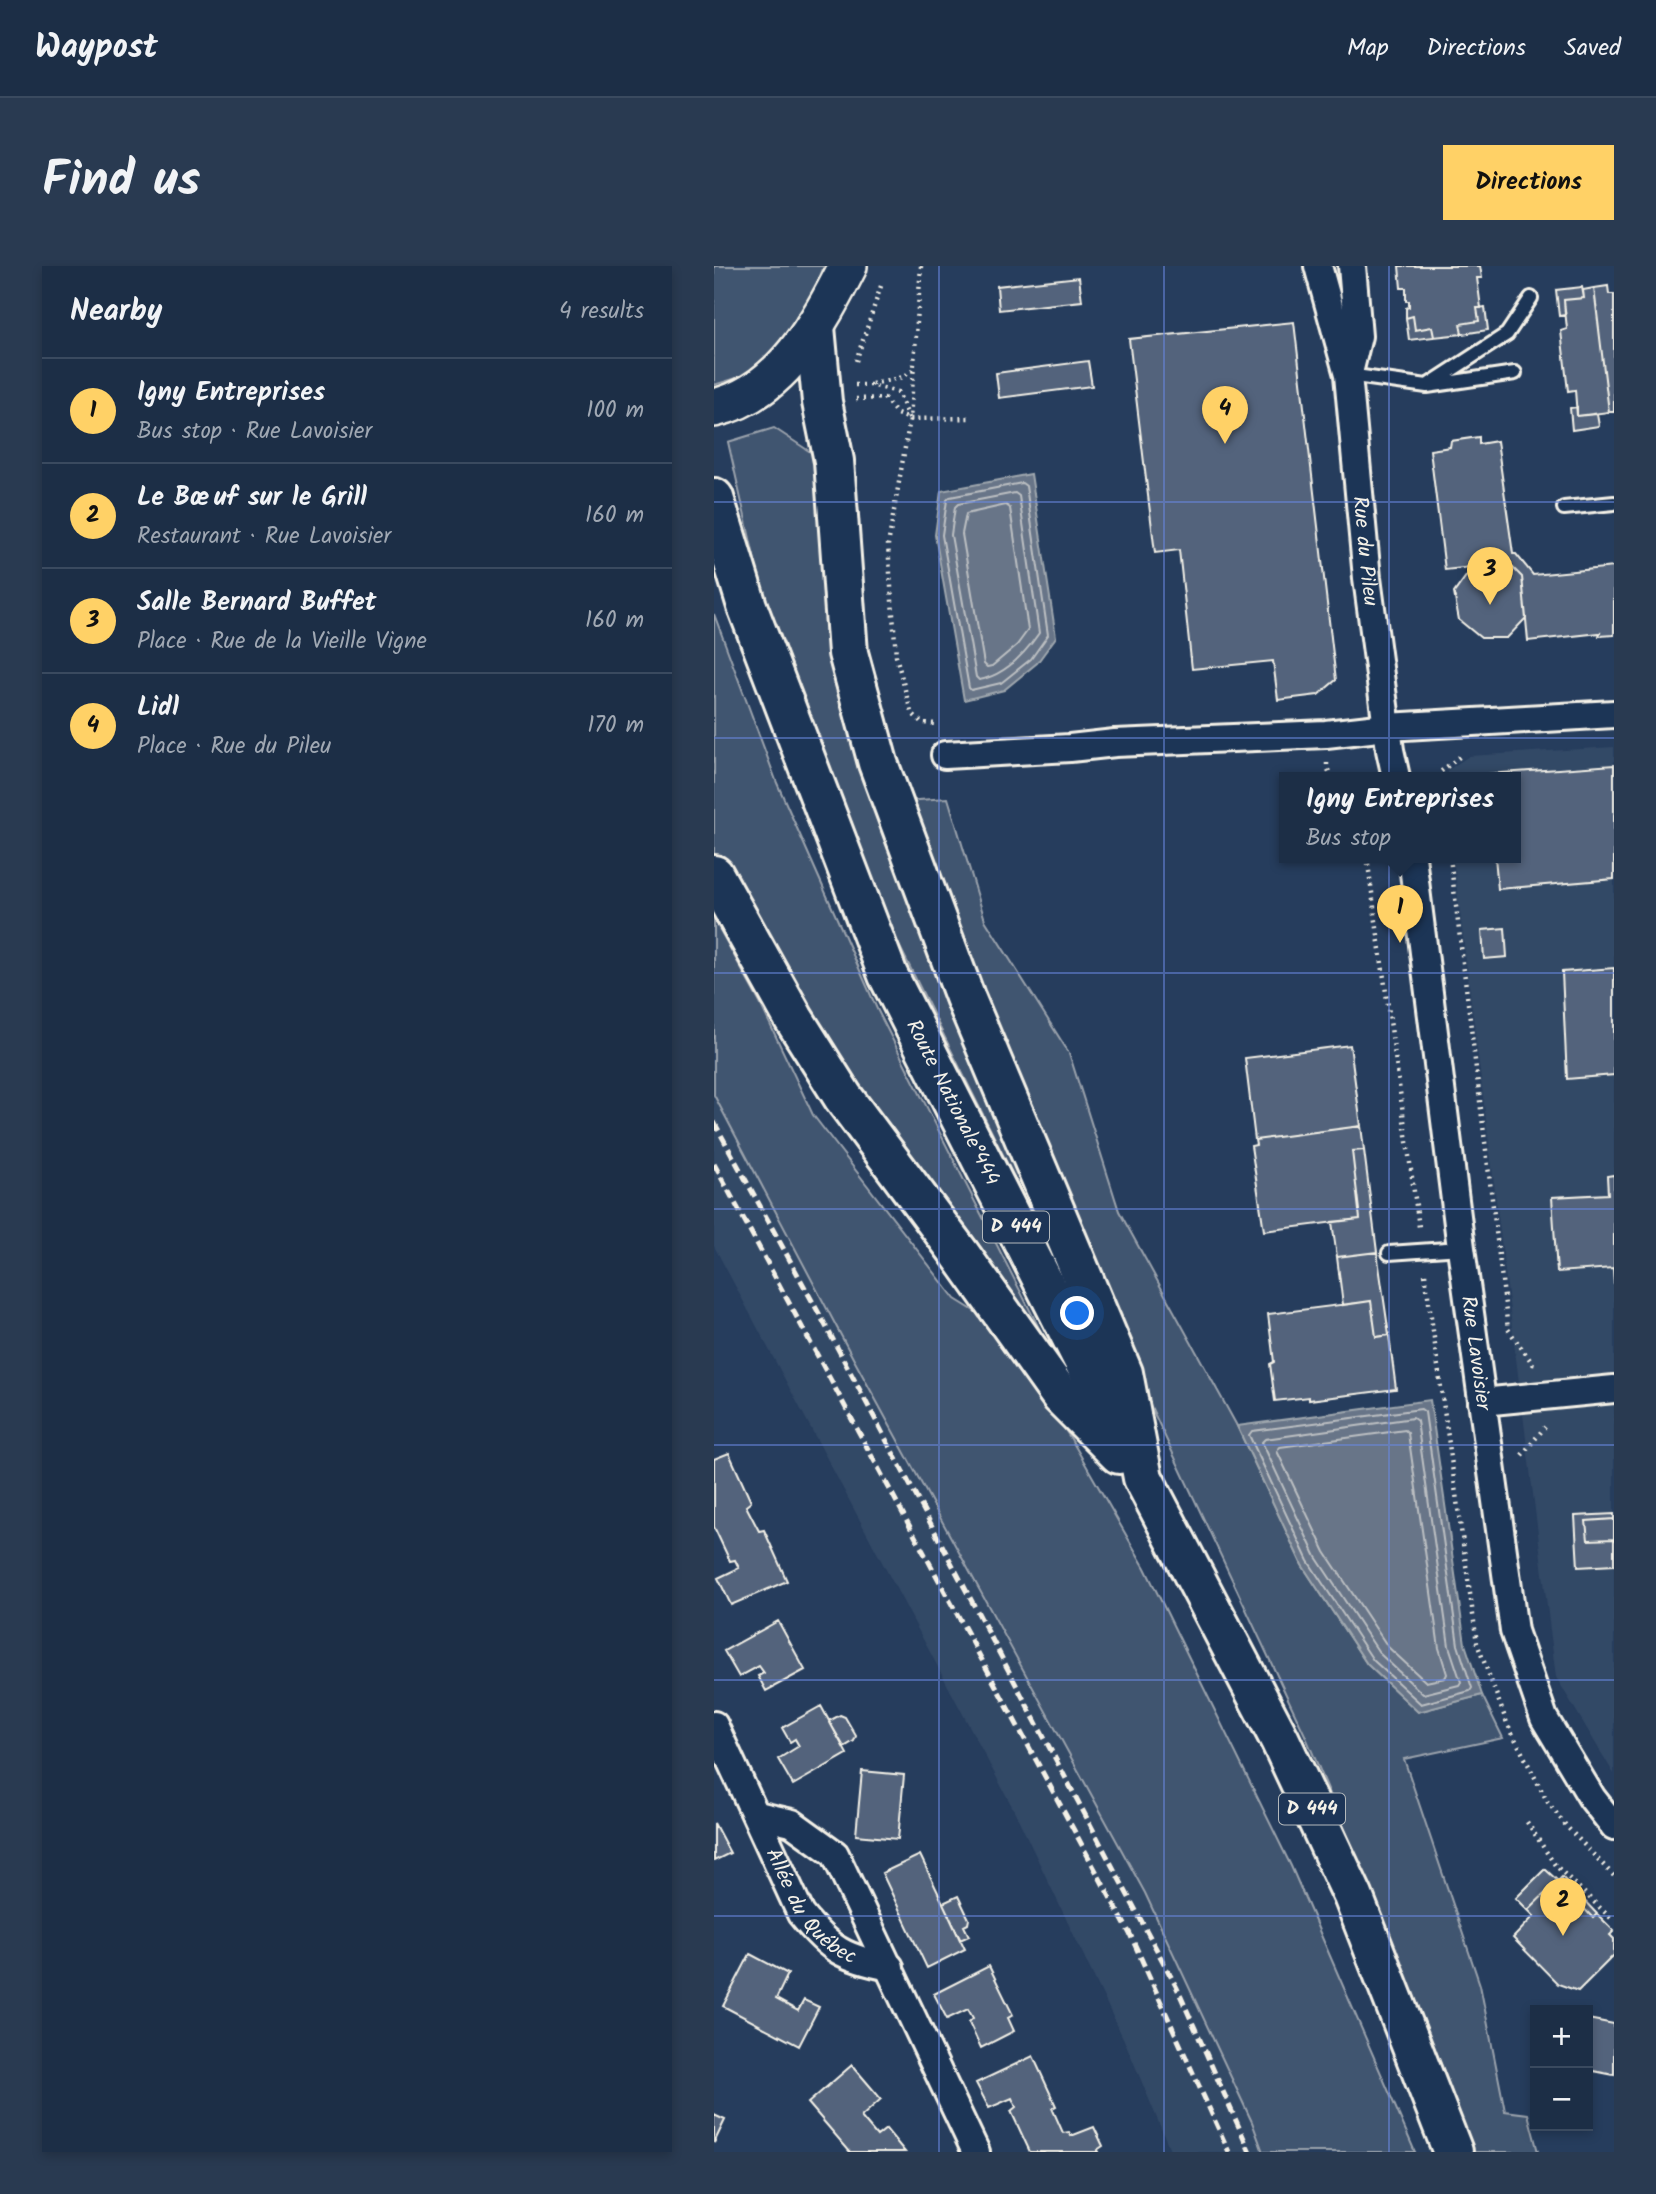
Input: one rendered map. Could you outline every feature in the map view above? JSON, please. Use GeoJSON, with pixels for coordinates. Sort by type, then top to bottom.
{"type":"FeatureCollection","features":[{"type":"Feature","properties":{"kind":"main road"},"geometry":{"type":"LineString","coordinates":[[720,407],[768,381],[815,327],[848,266]]}},
{"type":"Feature","properties":{"kind":"main road"},"geometry":{"type":"LineString","coordinates":[[815,327],[822,402],[834,461],[848,653],[878,763],[965,997],[1123,1373],[1143,1478]]}},
{"type":"Feature","properties":{"kind":"main road","name":"Route Nationale°444"},"geometry":{"type":"LineString","coordinates":[[714,498],[747,606],[888,975],[1143,1478]]}},
{"type":"Feature","properties":{"kind":"main road","name":"D 444"},"geometry":{"type":"LineString","coordinates":[[714,563],[782,756],[888,975]]}},
{"type":"Feature","properties":{"kind":"main road"},"geometry":{"type":"LineString","coordinates":[[714,875],[794,1019],[843,1097],[1061,1396],[1143,1478]]}},
{"type":"Feature","properties":{"kind":"main road","name":"D 444"},"geometry":{"type":"LineString","coordinates":[[1143,1478],[1280,1741],[1353,1896],[1453,2152]]}},
{"type":"Feature","properties":{"kind":"street","name":"Rue du Pileu"},"geometry":{"type":"LineString","coordinates":[[1318,266],[1348,375],[1367,578],[1387,727]]}},
{"type":"Feature","properties":{"kind":"street","name":"Rue du Pileu"},"geometry":{"type":"LineString","coordinates":[[1348,375],[1358,336],[1352,266]]}},
{"type":"Feature","properties":{"kind":"street"},"geometry":{"type":"LineString","coordinates":[[945,755],[1115,743],[1326,734],[1387,727],[1614,714]]}},
{"type":"Feature","properties":{"kind":"street"},"geometry":{"type":"LineString","coordinates":[[1387,727],[1395,772]]}},
{"type":"Feature","properties":{"kind":"street","name":"Rue Lavoisier"},"geometry":{"type":"LineString","coordinates":[[1413,863],[1461,1248],[1514,1630],[1544,1718],[1592,1798],[1614,1826]]}},
{"type":"Feature","properties":{"kind":"street"},"geometry":{"type":"LineString","coordinates":[[1482,1402],[1614,1390]]}},
{"type":"Feature","properties":{"kind":"street","name":"Allée du Québec"},"geometry":{"type":"LineString","coordinates":[[714,1725],[801,1914],[821,1938],[854,1960],[890,1967]]}},
{"type":"Feature","properties":{"kind":"street","name":"Allée du Québec"},"geometry":{"type":"LineString","coordinates":[[757,1815],[792,1823],[835,1854],[976,2152]]}},
{"type":"Feature","properties":{"kind":"lane"},"geometry":{"type":"LineString","coordinates":[[1427,386],[1507,334],[1531,298]]}},
{"type":"Feature","properties":{"kind":"lane"},"geometry":{"type":"LineString","coordinates":[[1348,375],[1427,386],[1515,373]]}},
{"type":"Feature","properties":{"kind":"lane"},"geometry":{"type":"LineString","coordinates":[[1564,508],[1614,503]]}},
{"type":"Feature","properties":{"kind":"lane"},"geometry":{"type":"LineString","coordinates":[[1389,1253],[1461,1248]]}},
{"type":"Feature","properties":{"kind":"path"},"geometry":{"type":"LineString","coordinates":[[921,266],[910,419],[888,545],[896,656],[911,712],[922,723],[945,724]]}},
{"type":"Feature","properties":{"kind":"path"},"geometry":{"type":"LineString","coordinates":[[855,362],[883,278]]}},
{"type":"Feature","properties":{"kind":"path"},"geometry":{"type":"LineString","coordinates":[[847,386],[903,377],[914,370]]}},
{"type":"Feature","properties":{"kind":"path"},"geometry":{"type":"LineString","coordinates":[[871,384],[898,393],[910,419]]}},
{"type":"Feature","properties":{"kind":"path"},"geometry":{"type":"LineString","coordinates":[[852,399],[884,398],[897,414],[910,419],[971,418]]}},
{"type":"Feature","properties":{"kind":"path"},"geometry":{"type":"LineString","coordinates":[[1368,863],[1434,1330]]}},
{"type":"Feature","properties":{"kind":"path"},"geometry":{"type":"LineString","coordinates":[[1451,863],[1508,1329],[1533,1364],[1543,1367]]}},
{"type":"Feature","properties":{"kind":"path"},"geometry":{"type":"LineString","coordinates":[[1520,1461],[1523,1451],[1542,1428],[1551,1425]]}},
{"type":"Feature","properties":{"kind":"path"},"geometry":{"type":"LineString","coordinates":[[1527,1822],[1555,1865],[1614,1921]]}},
{"type":"Feature","properties":{"kind":"shaded area"},"geometry":{"type":"Polygon","coordinates":[[[714,266],[824,266],[814,292],[772,356],[740,377],[714,385],[714,266]]]}},
{"type":"Feature","properties":{"kind":"shaded area"},"geometry":{"type":"Polygon","coordinates":[[[774,428],[815,455],[824,581],[1038,1201],[1028,1205],[896,939],[776,653],[728,442],[774,428]]]}},
{"type":"Feature","properties":{"kind":"shaded area"},"geometry":{"type":"Polygon","coordinates":[[[714,614],[777,783],[877,1009],[1068,1385],[862,1107],[714,857],[714,614]]]}},
{"type":"Feature","properties":{"kind":"shaded area"},"geometry":{"type":"Polygon","coordinates":[[[1614,747],[1614,1774],[1556,1677],[1454,863],[1521,863],[1521,772],[1448,772],[1469,756],[1614,747]]]}},
{"type":"Feature","properties":{"kind":"shaded area"},"geometry":{"type":"Polygon","coordinates":[[[948,798],[985,920],[1069,1053],[1119,1211],[1237,1426],[1302,1565],[1367,1664],[1418,1712],[1482,1695],[1503,1738],[1404,1759],[1480,1985],[1505,2111],[1528,2114],[1530,2131],[1532,2131],[1538,2152],[1473,2152],[1383,1919],[1305,1735],[1107,1313],[904,801],[948,798]]]}},
{"type":"Feature","properties":{"kind":"shaded area"},"geometry":{"type":"Polygon","coordinates":[[[714,919],[760,1003],[813,1115],[955,1299],[987,1319],[1012,1348],[1071,1439],[1145,1568],[1291,1866],[1415,2152],[1263,2152],[1252,2122],[1145,1893],[853,1358],[714,1095],[714,919]]]}},
{"type":"Feature","properties":{"kind":"shaded area"},"geometry":{"type":"Polygon","coordinates":[[[714,1062],[1289,2152],[1171,2152],[1126,2044],[1014,1810],[714,1246],[714,1062]]]}},
{"type":"Feature","properties":{"kind":"water"},"geometry":{"type":"Polygon","coordinates":[[[1031,474],[1056,637],[1037,663],[1004,690],[964,700],[935,535],[941,491],[1031,474]]]}},
{"type":"Feature","properties":{"kind":"water"},"geometry":{"type":"Polygon","coordinates":[[[1430,1400],[1465,1644],[1482,1695],[1418,1712],[1367,1664],[1302,1565],[1237,1426],[1430,1400]]]}},
{"type":"Feature","properties":{"kind":"building"},"geometry":{"type":"Polygon","coordinates":[[[1399,266],[1480,266],[1482,278],[1477,278],[1481,308],[1477,308],[1479,321],[1460,324],[1462,334],[1434,337],[1432,327],[1415,330],[1413,316],[1406,318],[1409,301],[1406,301],[1406,288],[1401,288],[1399,266]]]}},
{"type":"Feature","properties":{"kind":"building"},"geometry":{"type":"Polygon","coordinates":[[[1079,277],[1082,301],[999,310],[997,286],[1079,277]]]}},
{"type":"Feature","properties":{"kind":"building"},"geometry":{"type":"Polygon","coordinates":[[[1608,286],[1609,294],[1614,294],[1614,412],[1609,412],[1594,288],[1608,286]]]}},
{"type":"Feature","properties":{"kind":"building"},"geometry":{"type":"Polygon","coordinates":[[[1582,287],[1584,298],[1564,300],[1565,315],[1559,316],[1556,290],[1582,287]]]}},
{"type":"Feature","properties":{"kind":"building"},"geometry":{"type":"Polygon","coordinates":[[[1594,288],[1609,412],[1577,416],[1575,390],[1568,391],[1561,331],[1567,329],[1564,300],[1584,298],[1583,290],[1594,288]]]}},
{"type":"Feature","properties":{"kind":"building"},"geometry":{"type":"Polygon","coordinates":[[[1485,307],[1488,330],[1462,334],[1460,324],[1479,321],[1477,308],[1485,307]]]}},
{"type":"Feature","properties":{"kind":"building"},"geometry":{"type":"Polygon","coordinates":[[[1413,316],[1415,330],[1432,327],[1434,337],[1409,340],[1406,318],[1413,316]]]}},
{"type":"Feature","properties":{"kind":"building"},"geometry":{"type":"Polygon","coordinates":[[[1294,322],[1336,680],[1318,695],[1278,700],[1273,661],[1192,669],[1179,550],[1155,553],[1129,339],[1294,322]]]}},
{"type":"Feature","properties":{"kind":"building"},"geometry":{"type":"Polygon","coordinates":[[[1088,361],[1092,386],[999,398],[996,373],[1088,361]]]}},
{"type":"Feature","properties":{"kind":"building"},"geometry":{"type":"Polygon","coordinates":[[[1577,407],[1577,416],[1597,414],[1599,426],[1572,430],[1570,408],[1577,407]]]}},
{"type":"Feature","properties":{"kind":"building"},"geometry":{"type":"Polygon","coordinates":[[[1479,437],[1479,444],[1497,441],[1513,554],[1516,554],[1533,575],[1614,567],[1614,635],[1599,636],[1600,633],[1528,641],[1522,577],[1508,563],[1445,570],[1430,450],[1450,447],[1451,441],[1479,437]]]}},
{"type":"Feature","properties":{"kind":"building"},"geometry":{"type":"Polygon","coordinates":[[[1508,563],[1522,577],[1526,618],[1507,638],[1481,638],[1459,620],[1454,593],[1472,568],[1508,563]]]}},
{"type":"Feature","properties":{"kind":"building"},"geometry":{"type":"Polygon","coordinates":[[[1614,765],[1614,879],[1498,889],[1496,863],[1521,863],[1521,772],[1516,772],[1614,765]]]}},
{"type":"Feature","properties":{"kind":"building"},"geometry":{"type":"Polygon","coordinates":[[[1505,928],[1507,957],[1484,959],[1482,930],[1505,928]]]}},
{"type":"Feature","properties":{"kind":"building"},"geometry":{"type":"Polygon","coordinates":[[[1614,968],[1614,1075],[1567,1079],[1562,972],[1614,968]]]}},
{"type":"Feature","properties":{"kind":"building"},"geometry":{"type":"Polygon","coordinates":[[[1350,1045],[1361,1126],[1255,1140],[1245,1058],[1350,1045]]]}},
{"type":"Feature","properties":{"kind":"building"},"geometry":{"type":"Polygon","coordinates":[[[1361,1126],[1364,1150],[1352,1151],[1360,1219],[1264,1231],[1251,1146],[1256,1145],[1255,1140],[1361,1126]]]}},
{"type":"Feature","properties":{"kind":"building"},"geometry":{"type":"Polygon","coordinates":[[[1364,1150],[1377,1252],[1337,1257],[1332,1222],[1360,1219],[1352,1151],[1364,1150]]]}},
{"type":"Feature","properties":{"kind":"building"},"geometry":{"type":"Polygon","coordinates":[[[1614,1175],[1614,1284],[1613,1268],[1557,1272],[1552,1197],[1608,1194],[1607,1176],[1614,1175]]]}},
{"type":"Feature","properties":{"kind":"building"},"geometry":{"type":"Polygon","coordinates":[[[1377,1252],[1389,1335],[1376,1337],[1371,1301],[1343,1305],[1337,1257],[1377,1252]]]}},
{"type":"Feature","properties":{"kind":"building"},"geometry":{"type":"Polygon","coordinates":[[[1371,1301],[1376,1337],[1389,1335],[1396,1389],[1309,1400],[1309,1397],[1275,1401],[1270,1364],[1274,1362],[1268,1314],[1371,1301]]]}},
{"type":"Feature","properties":{"kind":"building"},"geometry":{"type":"Polygon","coordinates":[[[729,1453],[751,1502],[746,1506],[759,1531],[764,1530],[787,1581],[731,1605],[718,1578],[739,1568],[735,1560],[730,1561],[714,1527],[714,1459],[729,1453]]]}},
{"type":"Feature","properties":{"kind":"building"},"geometry":{"type":"Polygon","coordinates":[[[1614,1514],[1614,1519],[1586,1521],[1588,1540],[1614,1539],[1614,1565],[1578,1567],[1575,1516],[1614,1514]]]}},
{"type":"Feature","properties":{"kind":"building"},"geometry":{"type":"Polygon","coordinates":[[[1614,1519],[1614,1539],[1588,1540],[1586,1521],[1614,1519]]]}},
{"type":"Feature","properties":{"kind":"building"},"geometry":{"type":"Polygon","coordinates":[[[778,1621],[805,1670],[766,1691],[758,1676],[764,1673],[759,1666],[739,1677],[724,1651],[778,1621]]]}},
{"type":"Feature","properties":{"kind":"building"},"geometry":{"type":"Polygon","coordinates":[[[821,1706],[847,1754],[793,1785],[778,1759],[799,1746],[795,1739],[790,1742],[782,1728],[821,1706]]]}},
{"type":"Feature","properties":{"kind":"building"},"geometry":{"type":"Polygon","coordinates":[[[840,1715],[845,1717],[856,1736],[854,1741],[844,1747],[829,1721],[840,1715]]]}},
{"type":"Feature","properties":{"kind":"building"},"geometry":{"type":"Polygon","coordinates":[[[862,1771],[904,1775],[898,1839],[856,1835],[862,1771]]]}},
{"type":"Feature","properties":{"kind":"building"},"geometry":{"type":"Polygon","coordinates":[[[714,1823],[730,1853],[714,1861],[714,1823]]]}},
{"type":"Feature","properties":{"kind":"building"},"geometry":{"type":"Polygon","coordinates":[[[920,1855],[965,1949],[927,1968],[882,1873],[920,1855]]]}},
{"type":"Feature","properties":{"kind":"building"},"geometry":{"type":"Polygon","coordinates":[[[1545,1869],[1558,1881],[1528,1910],[1516,1898],[1545,1869]]]}},
{"type":"Feature","properties":{"kind":"building"},"geometry":{"type":"Polygon","coordinates":[[[1562,1877],[1597,1914],[1593,1918],[1558,1881],[1562,1877]]]}},
{"type":"Feature","properties":{"kind":"building"},"geometry":{"type":"Polygon","coordinates":[[[1558,1881],[1593,1918],[1597,1914],[1614,1931],[1610,1935],[1614,1939],[1614,1955],[1578,1991],[1558,1984],[1513,1938],[1534,1916],[1528,1910],[1558,1881]]]}},
{"type":"Feature","properties":{"kind":"building"},"geometry":{"type":"Polygon","coordinates":[[[958,1896],[969,1919],[964,1926],[969,1936],[960,1940],[943,1903],[958,1896]]]}},
{"type":"Feature","properties":{"kind":"building"},"geometry":{"type":"Polygon","coordinates":[[[750,1954],[788,1974],[776,1999],[798,2011],[804,2000],[819,2007],[799,2046],[723,2006],[750,1954]]]}},
{"type":"Feature","properties":{"kind":"building"},"geometry":{"type":"Polygon","coordinates":[[[989,1966],[1013,2015],[1008,2018],[1014,2031],[981,2048],[969,2022],[973,2018],[968,2009],[947,2019],[934,1994],[989,1966]]]}},
{"type":"Feature","properties":{"kind":"building"},"geometry":{"type":"Polygon","coordinates":[[[1593,2020],[1614,2024],[1614,2075],[1593,2071],[1593,2020]]]}},
{"type":"Feature","properties":{"kind":"building"},"geometry":{"type":"Polygon","coordinates":[[[1033,2056],[1056,2106],[1052,2108],[1063,2133],[1069,2132],[1071,2136],[1094,2127],[1103,2146],[1098,2152],[1030,2152],[1011,2111],[1016,2107],[1012,2098],[989,2108],[976,2083],[1033,2056]]]}},
{"type":"Feature","properties":{"kind":"building"},"geometry":{"type":"Polygon","coordinates":[[[852,2065],[881,2099],[861,2117],[877,2136],[886,2129],[905,2152],[850,2152],[808,2103],[852,2065]]]}},
{"type":"Feature","properties":{"kind":"building"},"geometry":{"type":"Polygon","coordinates":[[[714,2115],[725,2120],[714,2143],[714,2115]]]}},
{"type":"Feature","properties":{"kind":"railway"},"geometry":{"type":"LineString","coordinates":[[714,1122],[821,1317],[1177,1988],[1250,2152]]}},
{"type":"Feature","properties":{"kind":"railway"},"geometry":{"type":"LineString","coordinates":[[714,1164],[1130,1934],[1229,2152]]}},
{"type":"Feature","properties":{"kind":"place","name":"Lidl"},"geometry":{"type":"Point","coordinates":[1225,444]}},
{"type":"Feature","properties":{"kind":"place","name":"Salle Bernard Buffet"},"geometry":{"type":"Point","coordinates":[1490,605]}},
{"type":"Feature","properties":{"kind":"place","name":"Igny Entreprises"},"geometry":{"type":"Point","coordinates":[1400,943]}},
{"type":"Feature","properties":{"kind":"place","name":"Le Bœuf sur le Grill"},"geometry":{"type":"Point","coordinates":[1563,1936]}}]}
